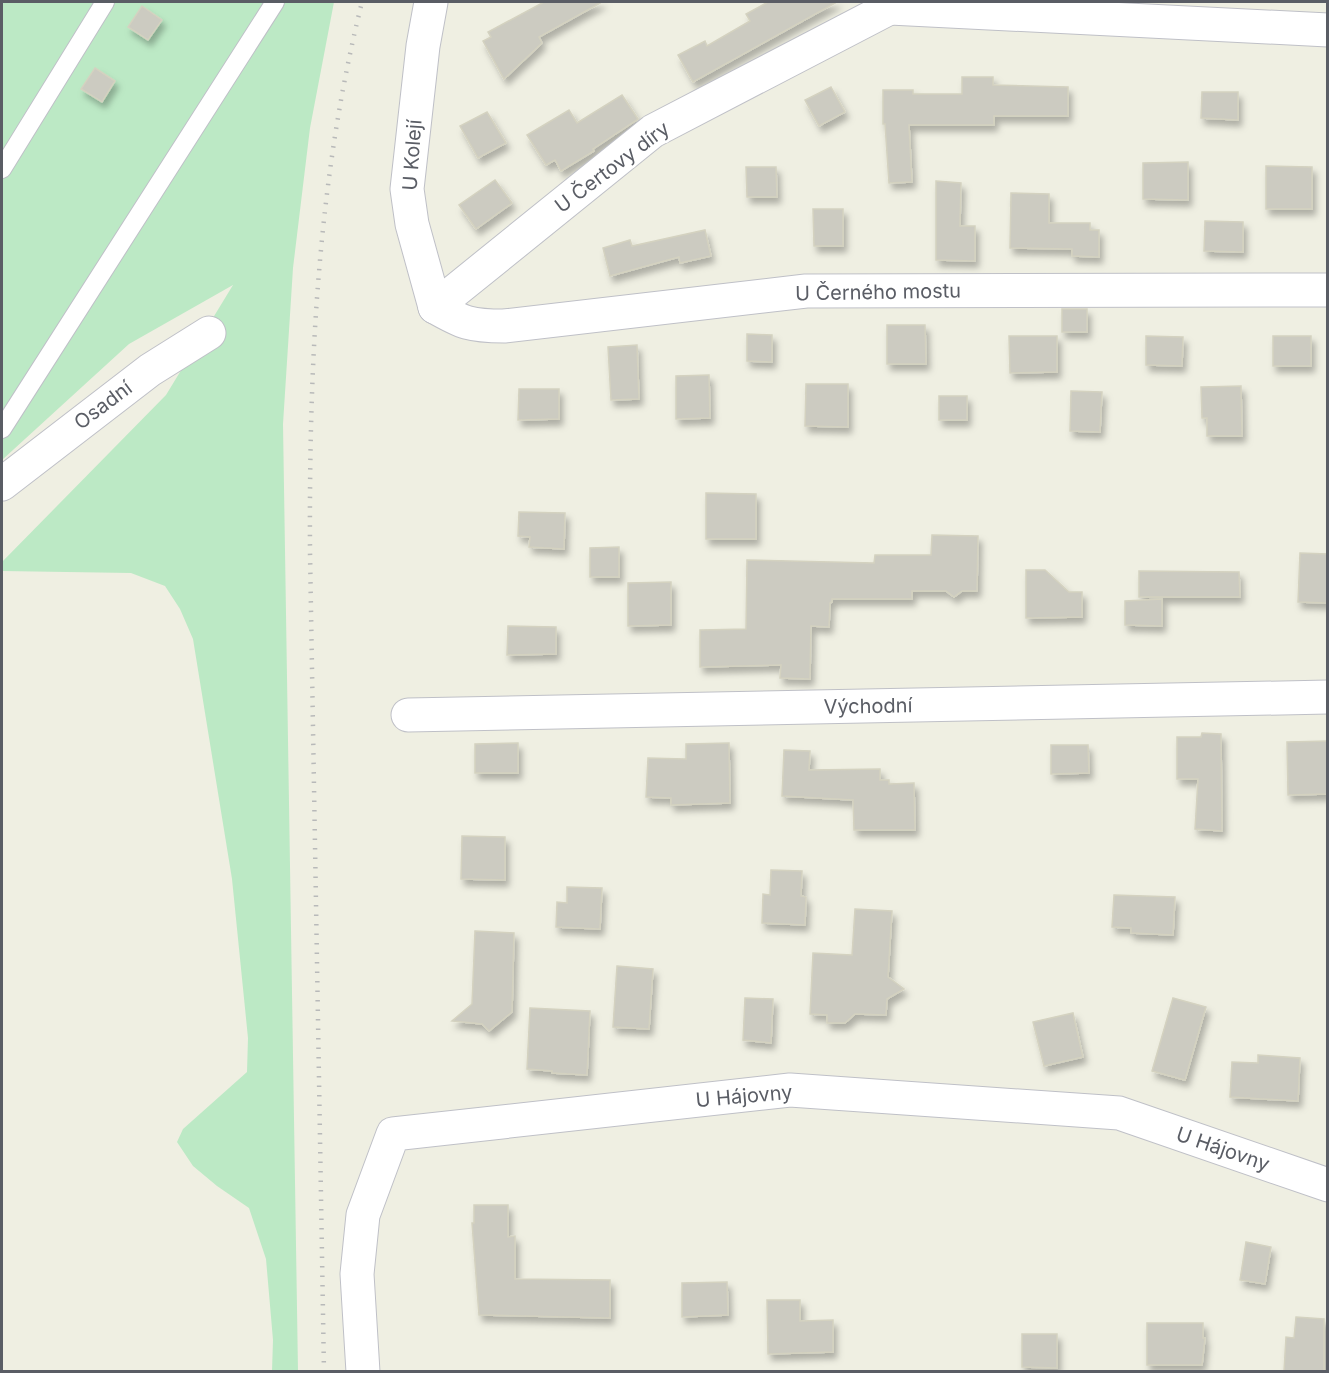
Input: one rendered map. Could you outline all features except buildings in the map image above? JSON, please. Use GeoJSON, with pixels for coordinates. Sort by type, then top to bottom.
{"type":"FeatureCollection","features":[{"type":"Feature","properties":{"kind":"street","name":"U Kolejí"},"geometry":{"type":"LineString","coordinates":[[431,2],[423,46],[407,189],[412,224],[435,307]]}},
{"type":"Feature","properties":{"kind":"street","name":"U Čertovy díry"},"geometry":{"type":"LineString","coordinates":[[435,307],[653,130],[896,5]]}},
{"type":"Feature","properties":{"kind":"street"},"geometry":{"type":"LineString","coordinates":[[896,5],[1328,30]]}},
{"type":"Feature","properties":{"kind":"street","name":"U Černého mostu"},"geometry":{"type":"LineString","coordinates":[[435,307],[460,322],[479,326],[504,326],[806,291],[1328,290]]}},
{"type":"Feature","properties":{"kind":"street","name":"Osadní"},"geometry":{"type":"LineString","coordinates":[[2,484],[150,369],[209,333]]}},
{"type":"Feature","properties":{"kind":"street","name":"Východní"},"geometry":{"type":"LineString","coordinates":[[408,715],[1328,697]]}},
{"type":"Feature","properties":{"kind":"street","name":"U Hájovny"},"geometry":{"type":"LineString","coordinates":[[363,1371],[357,1274],[363,1215],[393,1134],[789,1090],[1119,1113],[1328,1185]]}},
{"type":"Feature","properties":{"kind":"lane"},"geometry":{"type":"LineString","coordinates":[[2,168],[105,2]]}},
{"type":"Feature","properties":{"kind":"lane"},"geometry":{"type":"LineString","coordinates":[[2,429],[275,2]]}},
{"type":"Feature","properties":{"kind":"green space"},"geometry":{"type":"Polygon","coordinates":[[[2,2],[334,2],[310,128],[293,268],[283,424],[298,1371],[272,1371],[273,1340],[266,1259],[249,1208],[193,1166],[177,1142],[183,1129],[247,1072],[248,1038],[232,879],[193,639],[180,609],[165,586],[131,573],[2,571],[2,562],[166,395],[233,285],[129,344],[2,460],[2,2]]]}},
{"type":"Feature","properties":{"kind":"railway"},"geometry":{"type":"LineString","coordinates":[[324,1372],[310,552],[311,414],[314,344],[326,206],[347,69],[362,2]]}}]}
